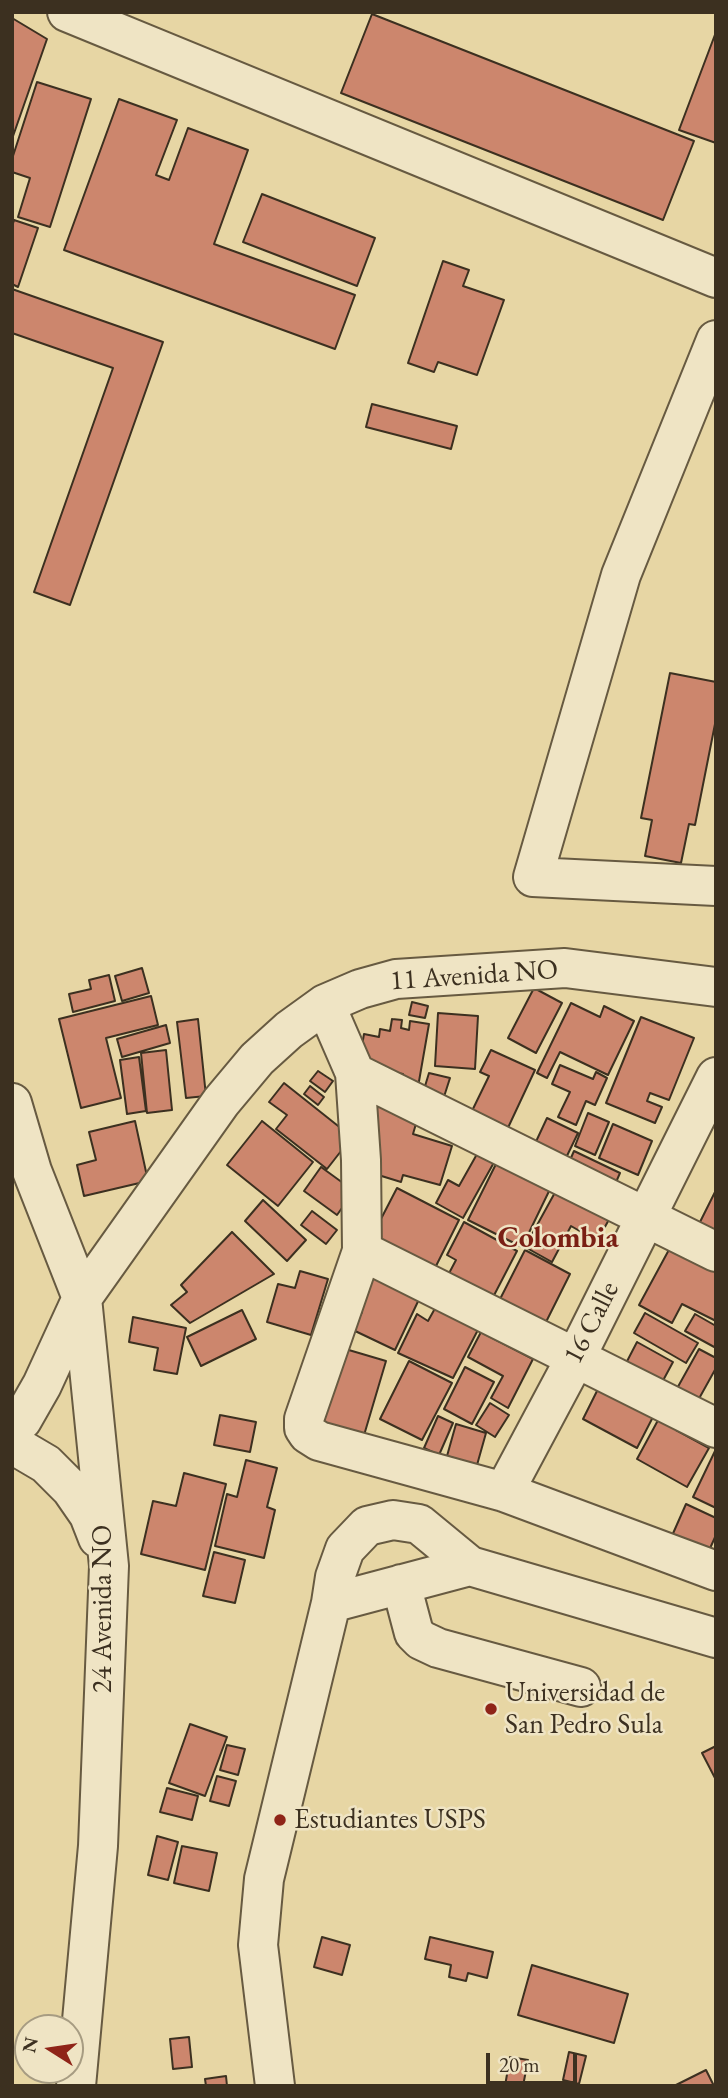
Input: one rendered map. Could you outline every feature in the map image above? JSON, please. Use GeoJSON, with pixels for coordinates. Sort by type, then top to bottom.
{"type":"FeatureCollection","features":[{"type":"Feature","properties":{"kind":"street"},"geometry":{"type":"LineString","coordinates":[[66,12],[716,278]]}},
{"type":"Feature","properties":{"kind":"street"},"geometry":{"type":"LineString","coordinates":[[716,340],[621,575],[533,877],[716,886]]}},
{"type":"Feature","properties":{"kind":"street","name":"11 Avenida NO"},"geometry":{"type":"LineString","coordinates":[[12,1430],[22,1420],[42,1385],[82,1298],[221,1102],[257,1059],[289,1030],[326,1004],[360,989],[396,979],[565,968],[716,987]]}},
{"type":"Feature","properties":{"kind":"street"},"geometry":{"type":"LineString","coordinates":[[326,1004],[355,1073],[361,1160],[362,1251],[304,1419],[307,1434],[319,1441],[504,1492],[716,1571]]}},
{"type":"Feature","properties":{"kind":"street"},"geometry":{"type":"LineString","coordinates":[[355,1073],[716,1252]]}},
{"type":"Feature","properties":{"kind":"street","name":"16 Calle"},"geometry":{"type":"LineString","coordinates":[[504,1492],[575,1359],[715,1079]]}},
{"type":"Feature","properties":{"kind":"street","name":"24 Avenida NO"},"geometry":{"type":"LineString","coordinates":[[12,1103],[32,1171],[82,1298],[108,1566],[98,1846],[76,2086]]}},
{"type":"Feature","properties":{"kind":"street"},"geometry":{"type":"LineString","coordinates":[[362,1251],[716,1428]]}},
{"type":"Feature","properties":{"kind":"street"},"geometry":{"type":"LineString","coordinates":[[12,1444],[46,1464],[71,1489],[89,1515],[108,1566]]}},
{"type":"Feature","properties":{"kind":"street"},"geometry":{"type":"LineString","coordinates":[[275,2086],[258,1945],[264,1879],[335,1577],[345,1549],[368,1525],[393,1520],[419,1524],[470,1566],[716,1638]]}},
{"type":"Feature","properties":{"kind":"street"},"geometry":{"type":"LineString","coordinates":[[331,1603],[470,1566]]}},
{"type":"Feature","properties":{"kind":"street"},"geometry":{"type":"LineString","coordinates":[[401,1584],[414,1633],[421,1640],[439,1648],[580,1687]]}},
{"type":"Feature","properties":{"kind":"building"},"geometry":{"type":"Polygon","coordinates":[[[372,14],[694,141],[663,220],[341,93],[372,14]]]}},
{"type":"Feature","properties":{"kind":"building"},"geometry":{"type":"Polygon","coordinates":[[[12,18],[47,39],[12,139],[12,18]]]}},
{"type":"Feature","properties":{"kind":"building"},"geometry":{"type":"Polygon","coordinates":[[[716,32],[716,143],[679,130],[716,32]]]}},
{"type":"Feature","properties":{"kind":"building"},"geometry":{"type":"Polygon","coordinates":[[[37,82],[91,99],[50,227],[18,217],[30,178],[12,172],[12,159],[37,82]]]}},
{"type":"Feature","properties":{"kind":"building"},"geometry":{"type":"Polygon","coordinates":[[[119,99],[177,120],[156,175],[169,180],[188,128],[248,150],[214,244],[355,295],[335,349],[64,250],[119,99]]]}},
{"type":"Feature","properties":{"kind":"building"},"geometry":{"type":"Polygon","coordinates":[[[262,194],[375,238],[357,286],[243,242],[262,194]]]}},
{"type":"Feature","properties":{"kind":"building"},"geometry":{"type":"Polygon","coordinates":[[[14,220],[38,228],[18,287],[12,284],[14,220]]]}},
{"type":"Feature","properties":{"kind":"building"},"geometry":{"type":"Polygon","coordinates":[[[443,261],[469,270],[463,286],[504,300],[477,375],[438,362],[434,372],[408,363],[443,261]]]}},
{"type":"Feature","properties":{"kind":"building"},"geometry":{"type":"Polygon","coordinates":[[[12,289],[163,342],[70,605],[34,592],[113,368],[12,333],[12,289]]]}},
{"type":"Feature","properties":{"kind":"building"},"geometry":{"type":"Polygon","coordinates":[[[372,404],[457,426],[451,449],[366,427],[372,404]]]}},
{"type":"Feature","properties":{"kind":"building"},"geometry":{"type":"Polygon","coordinates":[[[670,673],[716,682],[716,719],[695,825],[689,824],[681,863],[645,856],[652,820],[641,818],[670,673]]]}},
{"type":"Feature","properties":{"kind":"building"},"geometry":{"type":"Polygon","coordinates":[[[142,968],[149,993],[122,1001],[115,976],[142,968]]]}},
{"type":"Feature","properties":{"kind":"building"},"geometry":{"type":"Polygon","coordinates":[[[109,975],[115,1001],[73,1012],[69,994],[91,989],[89,980],[109,975]]]}},
{"type":"Feature","properties":{"kind":"building"},"geometry":{"type":"Polygon","coordinates":[[[534,988],[562,1003],[536,1053],[508,1038],[534,988]]]}},
{"type":"Feature","properties":{"kind":"building"},"geometry":{"type":"Polygon","coordinates":[[[151,996],[158,1025],[106,1038],[121,1098],[81,1108],[59,1019],[151,996]]]}},
{"type":"Feature","properties":{"kind":"building"},"geometry":{"type":"Polygon","coordinates":[[[412,1002],[428,1006],[425,1018],[409,1015],[412,1002]]]}},
{"type":"Feature","properties":{"kind":"building"},"geometry":{"type":"Polygon","coordinates":[[[571,1003],[600,1017],[604,1006],[634,1021],[608,1075],[560,1052],[547,1078],[537,1073],[571,1003]]]}},
{"type":"Feature","properties":{"kind":"building"},"geometry":{"type":"Polygon","coordinates":[[[438,1013],[478,1016],[475,1069],[435,1066],[438,1013]]]}},
{"type":"Feature","properties":{"kind":"building"},"geometry":{"type":"Polygon","coordinates":[[[641,1017],[694,1038],[669,1100],[650,1093],[647,1101],[662,1107],[655,1123],[606,1103],[641,1017]]]}},
{"type":"Feature","properties":{"kind":"building"},"geometry":{"type":"Polygon","coordinates":[[[198,1019],[206,1096],[186,1098],[177,1022],[198,1019]]]}},
{"type":"Feature","properties":{"kind":"building"},"geometry":{"type":"Polygon","coordinates":[[[392,1019],[402,1020],[401,1028],[409,1030],[410,1021],[429,1024],[418,1087],[401,1084],[403,1074],[387,1071],[360,1057],[364,1034],[379,1037],[380,1029],[390,1031],[392,1019]]]}},
{"type":"Feature","properties":{"kind":"building"},"geometry":{"type":"Polygon","coordinates":[[[166,1025],[170,1043],[122,1057],[117,1039],[166,1025]]]}},
{"type":"Feature","properties":{"kind":"building"},"geometry":{"type":"Polygon","coordinates":[[[166,1050],[172,1110],[147,1113],[141,1053],[166,1050]]]}},
{"type":"Feature","properties":{"kind":"building"},"geometry":{"type":"Polygon","coordinates":[[[491,1050],[535,1070],[506,1132],[470,1115],[489,1076],[480,1072],[491,1050]]]}},
{"type":"Feature","properties":{"kind":"building"},"geometry":{"type":"Polygon","coordinates":[[[139,1057],[146,1111],[127,1114],[120,1060],[139,1057]]]}},
{"type":"Feature","properties":{"kind":"building"},"geometry":{"type":"Polygon","coordinates":[[[560,1065],[593,1079],[596,1072],[607,1078],[595,1105],[586,1101],[576,1125],[558,1117],[570,1092],[552,1084],[560,1065]]]}},
{"type":"Feature","properties":{"kind":"building"},"geometry":{"type":"Polygon","coordinates":[[[318,1071],[333,1081],[325,1092],[310,1081],[318,1071]]]}},
{"type":"Feature","properties":{"kind":"building"},"geometry":{"type":"Polygon","coordinates":[[[429,1073],[450,1078],[442,1103],[422,1096],[429,1073]]]}},
{"type":"Feature","properties":{"kind":"building"},"geometry":{"type":"Polygon","coordinates":[[[284,1083],[352,1137],[327,1169],[276,1129],[287,1115],[269,1102],[284,1083]]]}},
{"type":"Feature","properties":{"kind":"building"},"geometry":{"type":"Polygon","coordinates":[[[310,1086],[324,1097],[318,1105],[304,1094],[310,1086]]]}},
{"type":"Feature","properties":{"kind":"building"},"geometry":{"type":"Polygon","coordinates":[[[375,1101],[420,1110],[413,1134],[452,1146],[440,1185],[403,1175],[401,1182],[375,1174],[375,1101]]]}},
{"type":"Feature","properties":{"kind":"building"},"geometry":{"type":"Polygon","coordinates":[[[588,1113],[609,1122],[595,1155],[575,1146],[588,1113]]]}},
{"type":"Feature","properties":{"kind":"building"},"geometry":{"type":"Polygon","coordinates":[[[547,1118],[578,1133],[564,1162],[533,1148],[547,1118]]]}},
{"type":"Feature","properties":{"kind":"building"},"geometry":{"type":"Polygon","coordinates":[[[135,1121],[148,1181],[84,1196],[77,1165],[96,1160],[89,1132],[135,1121]]]}},
{"type":"Feature","properties":{"kind":"building"},"geometry":{"type":"Polygon","coordinates":[[[262,1121],[313,1162],[278,1206],[227,1165],[262,1121]]]}},
{"type":"Feature","properties":{"kind":"building"},"geometry":{"type":"Polygon","coordinates":[[[613,1124],[652,1141],[638,1175],[599,1158],[613,1124]]]}},
{"type":"Feature","properties":{"kind":"building"},"geometry":{"type":"Polygon","coordinates":[[[481,1147],[497,1157],[463,1218],[436,1203],[448,1180],[459,1186],[481,1147]]]}},
{"type":"Feature","properties":{"kind":"building"},"geometry":{"type":"Polygon","coordinates":[[[574,1151],[620,1173],[613,1189],[567,1167],[574,1151]]]}},
{"type":"Feature","properties":{"kind":"building"},"geometry":{"type":"Polygon","coordinates":[[[499,1158],[552,1185],[522,1247],[468,1220],[499,1158]]]}},
{"type":"Feature","properties":{"kind":"building"},"geometry":{"type":"Polygon","coordinates":[[[321,1167],[354,1191],[337,1215],[304,1191],[321,1167]]]}},
{"type":"Feature","properties":{"kind":"building"},"geometry":{"type":"Polygon","coordinates":[[[558,1187],[611,1216],[597,1241],[571,1226],[552,1262],[525,1247],[558,1187]]]}},
{"type":"Feature","properties":{"kind":"building"},"geometry":{"type":"Polygon","coordinates":[[[397,1188],[459,1220],[432,1274],[369,1242],[397,1188]]]}},
{"type":"Feature","properties":{"kind":"building"},"geometry":{"type":"Polygon","coordinates":[[[716,1193],[716,1232],[699,1224],[716,1193]]]}},
{"type":"Feature","properties":{"kind":"building"},"geometry":{"type":"Polygon","coordinates":[[[263,1200],[306,1240],[287,1261],[245,1221],[263,1200]]]}},
{"type":"Feature","properties":{"kind":"building"},"geometry":{"type":"Polygon","coordinates":[[[312,1211],[337,1230],[326,1244],[301,1225],[312,1211]]]}},
{"type":"Feature","properties":{"kind":"building"},"geometry":{"type":"Polygon","coordinates":[[[464,1222],[517,1251],[490,1303],[446,1279],[456,1260],[447,1255],[464,1222]]]}},
{"type":"Feature","properties":{"kind":"building"},"geometry":{"type":"Polygon","coordinates":[[[232,1232],[274,1274],[190,1323],[171,1305],[187,1292],[181,1285],[232,1232]]]}},
{"type":"Feature","properties":{"kind":"building"},"geometry":{"type":"Polygon","coordinates":[[[671,1246],[716,1270],[716,1321],[682,1304],[672,1323],[639,1305],[671,1246]]]}},
{"type":"Feature","properties":{"kind":"building"},"geometry":{"type":"Polygon","coordinates":[[[525,1250],[570,1274],[542,1330],[496,1307],[525,1250]]]}},
{"type":"Feature","properties":{"kind":"building"},"geometry":{"type":"Polygon","coordinates":[[[373,1270],[422,1293],[395,1350],[353,1330],[362,1312],[355,1309],[373,1270]]]}},
{"type":"Feature","properties":{"kind":"building"},"geometry":{"type":"Polygon","coordinates":[[[300,1271],[328,1279],[311,1335],[267,1322],[278,1284],[295,1288],[300,1271]]]}},
{"type":"Feature","properties":{"kind":"building"},"geometry":{"type":"Polygon","coordinates":[[[438,1303],[481,1324],[453,1378],[398,1353],[417,1314],[428,1321],[438,1303]]]}},
{"type":"Feature","properties":{"kind":"building"},"geometry":{"type":"Polygon","coordinates":[[[242,1310],[256,1339],[201,1366],[187,1337],[242,1310]]]}},
{"type":"Feature","properties":{"kind":"building"},"geometry":{"type":"Polygon","coordinates":[[[645,1313],[698,1343],[686,1363],[634,1333],[645,1313]]]}},
{"type":"Feature","properties":{"kind":"building"},"geometry":{"type":"Polygon","coordinates":[[[695,1314],[716,1326],[716,1348],[685,1331],[695,1314]]]}},
{"type":"Feature","properties":{"kind":"building"},"geometry":{"type":"Polygon","coordinates":[[[133,1317],[186,1328],[177,1374],[154,1370],[158,1348],[129,1342],[133,1317]]]}},
{"type":"Feature","properties":{"kind":"building"},"geometry":{"type":"Polygon","coordinates":[[[481,1332],[533,1359],[508,1408],[491,1398],[503,1376],[468,1357],[481,1332]]]}},
{"type":"Feature","properties":{"kind":"building"},"geometry":{"type":"Polygon","coordinates":[[[637,1342],[673,1362],[659,1388],[623,1369],[637,1342]]]}},
{"type":"Feature","properties":{"kind":"building"},"geometry":{"type":"Polygon","coordinates":[[[342,1348],[386,1361],[362,1442],[318,1429],[342,1348]]]}},
{"type":"Feature","properties":{"kind":"building"},"geometry":{"type":"Polygon","coordinates":[[[699,1349],[716,1358],[716,1368],[691,1413],[670,1401],[699,1349]]]}},
{"type":"Feature","properties":{"kind":"building"},"geometry":{"type":"Polygon","coordinates":[[[409,1361],[452,1383],[422,1440],[380,1419],[409,1361]]]}},
{"type":"Feature","properties":{"kind":"building"},"geometry":{"type":"Polygon","coordinates":[[[465,1367],[494,1382],[472,1424],[444,1409],[465,1367]]]}},
{"type":"Feature","properties":{"kind":"building"},"geometry":{"type":"Polygon","coordinates":[[[600,1385],[654,1415],[637,1448],[583,1419],[600,1385]]]}},
{"type":"Feature","properties":{"kind":"building"},"geometry":{"type":"Polygon","coordinates":[[[490,1403],[509,1415],[495,1437],[476,1425],[490,1403]]]}},
{"type":"Feature","properties":{"kind":"building"},"geometry":{"type":"Polygon","coordinates":[[[663,1411],[681,1421],[676,1430],[709,1448],[687,1487],[637,1459],[663,1411]]]}},
{"type":"Feature","properties":{"kind":"building"},"geometry":{"type":"Polygon","coordinates":[[[220,1415],[256,1422],[250,1452],[214,1445],[220,1415]]]}},
{"type":"Feature","properties":{"kind":"building"},"geometry":{"type":"Polygon","coordinates":[[[438,1416],[453,1423],[439,1455],[424,1448],[438,1416]]]}},
{"type":"Feature","properties":{"kind":"building"},"geometry":{"type":"Polygon","coordinates":[[[456,1424],[486,1433],[477,1465],[447,1456],[456,1424]]]}},
{"type":"Feature","properties":{"kind":"building"},"geometry":{"type":"Polygon","coordinates":[[[716,1451],[716,1508],[693,1497],[716,1451]]]}},
{"type":"Feature","properties":{"kind":"building"},"geometry":{"type":"Polygon","coordinates":[[[246,1460],[277,1468],[267,1507],[275,1510],[264,1558],[215,1546],[227,1494],[237,1497],[246,1460]]]}},
{"type":"Feature","properties":{"kind":"building"},"geometry":{"type":"Polygon","coordinates":[[[184,1473],[226,1484],[205,1570],[141,1554],[153,1501],[176,1506],[184,1473]]]}},
{"type":"Feature","properties":{"kind":"building"},"geometry":{"type":"Polygon","coordinates":[[[686,1504],[716,1518],[716,1535],[707,1555],[671,1538],[686,1504]]]}},
{"type":"Feature","properties":{"kind":"building"},"geometry":{"type":"Polygon","coordinates":[[[214,1552],[245,1560],[235,1603],[203,1596],[214,1552]]]}},
{"type":"Feature","properties":{"kind":"building"},"geometry":{"type":"Polygon","coordinates":[[[190,1724],[227,1737],[205,1796],[169,1783],[190,1724]]]}},
{"type":"Feature","properties":{"kind":"building"},"geometry":{"type":"Polygon","coordinates":[[[227,1745],[245,1749],[238,1775],[220,1770],[227,1745]]]}},
{"type":"Feature","properties":{"kind":"building"},"geometry":{"type":"Polygon","coordinates":[[[716,1746],[716,1780],[702,1753],[716,1746]]]}},
{"type":"Feature","properties":{"kind":"building"},"geometry":{"type":"Polygon","coordinates":[[[217,1776],[236,1781],[229,1806],[210,1801],[217,1776]]]}},
{"type":"Feature","properties":{"kind":"building"},"geometry":{"type":"Polygon","coordinates":[[[167,1788],[198,1796],[192,1820],[160,1812],[167,1788]]]}},
{"type":"Feature","properties":{"kind":"building"},"geometry":{"type":"Polygon","coordinates":[[[157,1836],[178,1842],[168,1880],[148,1875],[157,1836]]]}},
{"type":"Feature","properties":{"kind":"building"},"geometry":{"type":"Polygon","coordinates":[[[182,1846],[217,1853],[209,1891],[174,1883],[182,1846]]]}},
{"type":"Feature","properties":{"kind":"building"},"geometry":{"type":"Polygon","coordinates":[[[322,1937],[350,1945],[342,1975],[314,1967],[322,1937]]]}},
{"type":"Feature","properties":{"kind":"building"},"geometry":{"type":"Polygon","coordinates":[[[430,1937],[493,1952],[487,1978],[468,1973],[466,1981],[449,1977],[451,1965],[425,1959],[430,1937]]]}},
{"type":"Feature","properties":{"kind":"building"},"geometry":{"type":"Polygon","coordinates":[[[532,1965],[628,1994],[614,2043],[518,2015],[532,1965]]]}},
{"type":"Feature","properties":{"kind":"building"},"geometry":{"type":"Polygon","coordinates":[[[189,2037],[192,2067],[173,2069],[170,2039],[189,2037]]]}},
{"type":"Feature","properties":{"kind":"building"},"geometry":{"type":"Polygon","coordinates":[[[569,2052],[586,2056],[579,2084],[563,2080],[569,2052]]]}},
{"type":"Feature","properties":{"kind":"building"},"geometry":{"type":"Polygon","coordinates":[[[510,2057],[528,2060],[523,2086],[505,2086],[510,2057]]]}},
{"type":"Feature","properties":{"kind":"building"},"geometry":{"type":"Polygon","coordinates":[[[706,2070],[714,2086],[674,2086],[706,2070]]]}},
{"type":"Feature","properties":{"kind":"building"},"geometry":{"type":"Polygon","coordinates":[[[226,2076],[227,2086],[206,2086],[205,2079],[226,2076]]]}},
{"type":"Feature","properties":{"kind":"place","name":"Universidad de San Pedro Sula"},"geometry":{"type":"Point","coordinates":[491,1709]}},
{"type":"Feature","properties":{"kind":"place","name":"Estudiantes USPS"},"geometry":{"type":"Point","coordinates":[280,1820]}},
{"type":"Feature","properties":{"kind":"district","name":"Colombia"},"geometry":{"type":"Point","coordinates":[558,1239]}}]}
